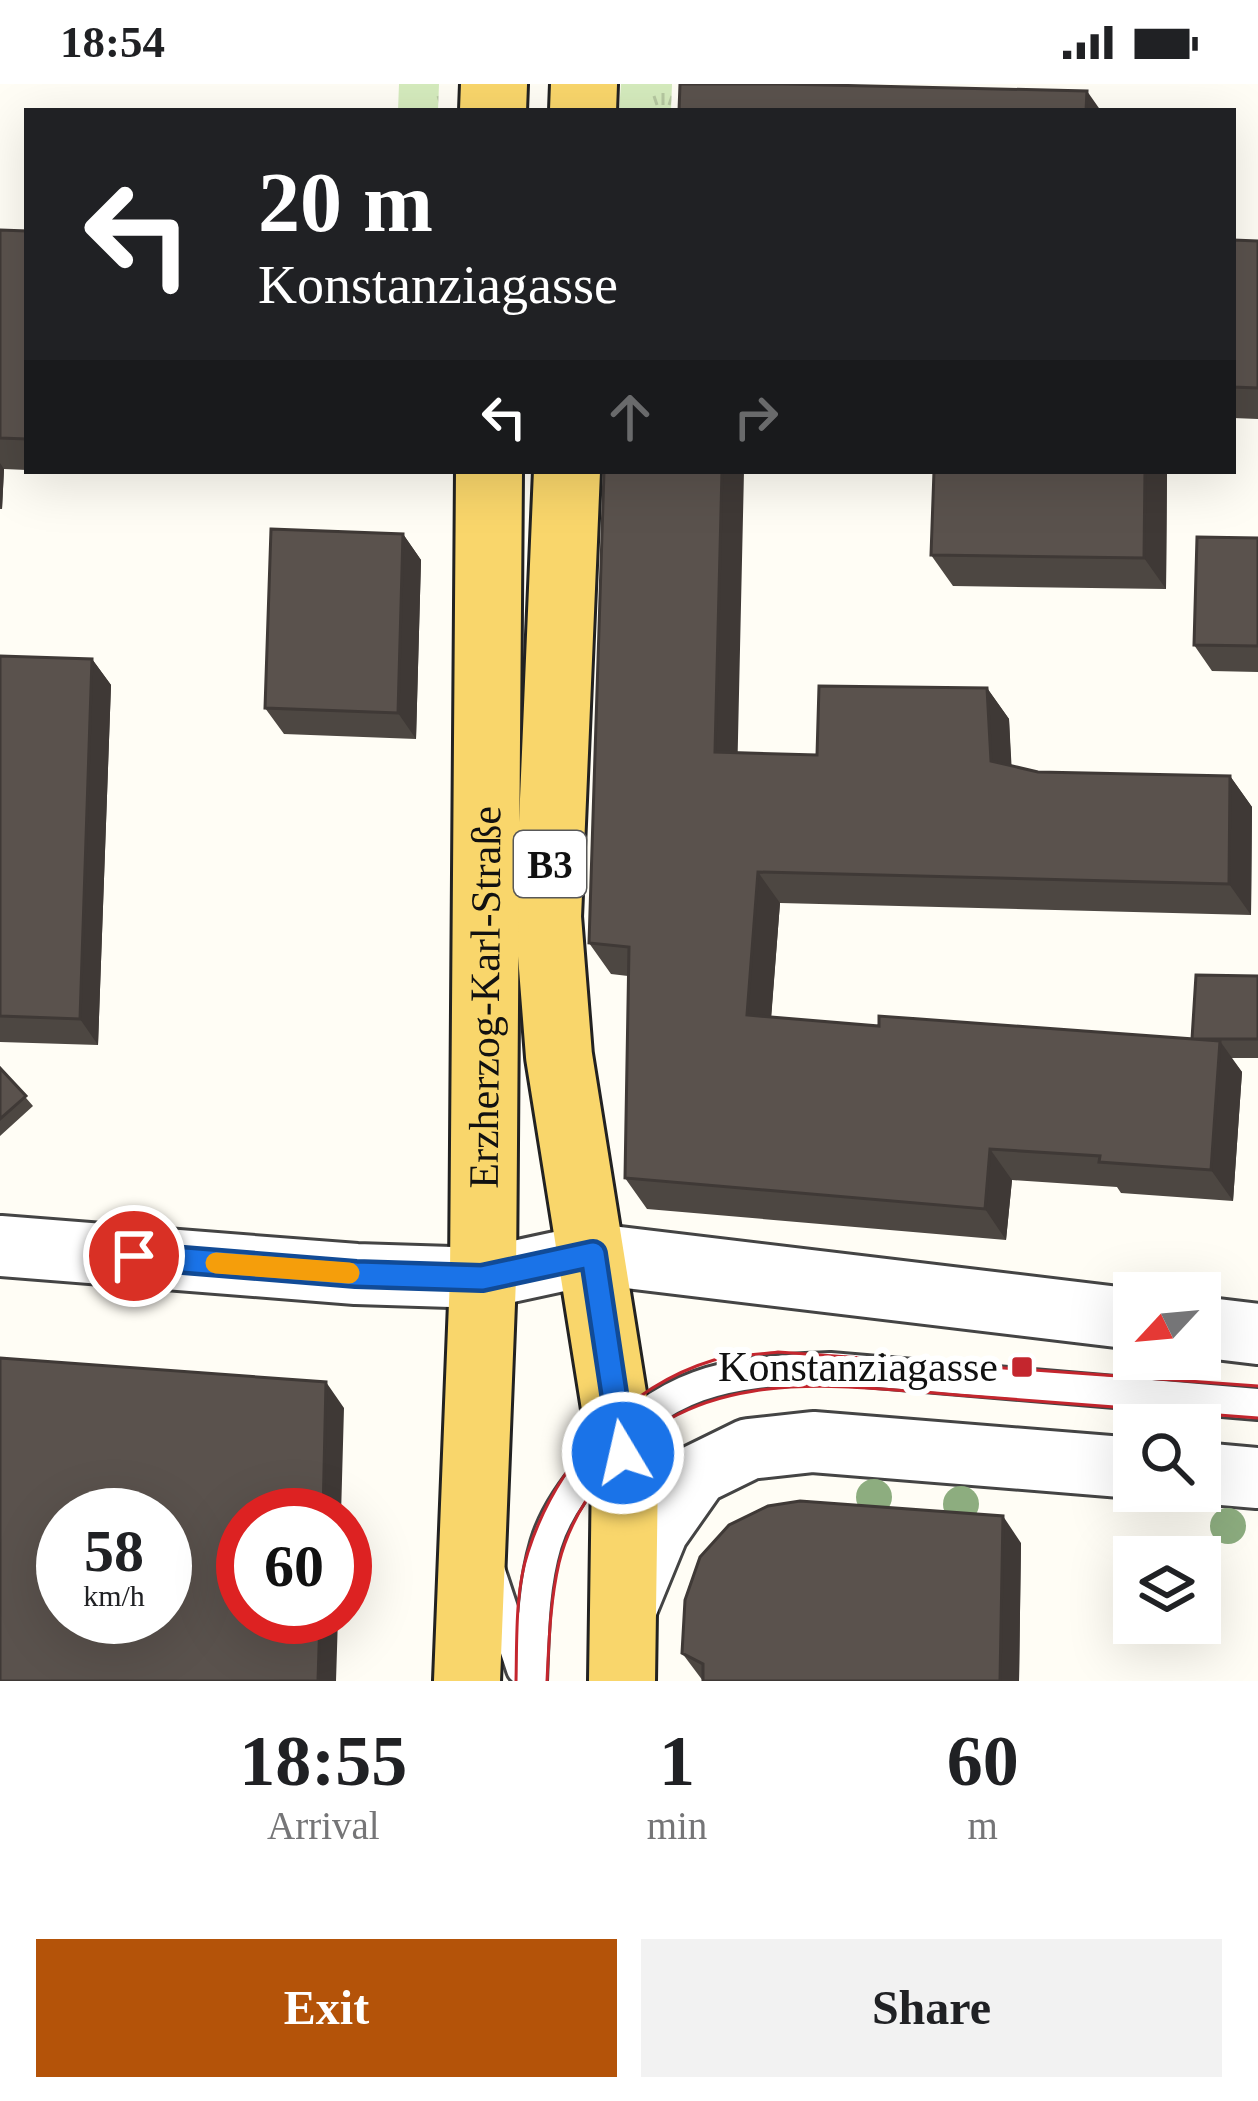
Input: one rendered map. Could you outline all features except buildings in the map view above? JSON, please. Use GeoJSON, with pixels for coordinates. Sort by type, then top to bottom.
{"type":"FeatureCollection","features":[{"type":"Feature","properties":{"kind":"main road","name":"Erzherzog-Karl-Straße"},"geometry":{"type":"LineString","coordinates":[[466,1681],[482,1278],[489,474]]}},
{"type":"Feature","properties":{"kind":"main road","name":"Erzherzog-Karl-Straße"},"geometry":{"type":"LineString","coordinates":[[567,474],[548,916],[560,1056],[625,1470],[622,1681]]}},
{"type":"Feature","properties":{"kind":"street"},"geometry":{"type":"LineString","coordinates":[[0,1246],[356,1274],[482,1278],[593,1254],[1113,1316]]}},
{"type":"Feature","properties":{"kind":"street"},"geometry":{"type":"LineString","coordinates":[[1221,1330],[1258,1334]]}},
{"type":"Feature","properties":{"kind":"street"},"geometry":{"type":"LineString","coordinates":[[624,1614],[658,1531],[698,1474],[748,1449],[813,1442],[1113,1466]]}},
{"type":"Feature","properties":{"kind":"street"},"geometry":{"type":"LineString","coordinates":[[1221,1475],[1258,1478]]}},
{"type":"Feature","properties":{"kind":"lane"},"geometry":{"type":"LineString","coordinates":[[620,1434],[666,1400],[711,1380],[780,1370],[830,1368],[1258,1404]]}},
{"type":"Feature","properties":{"kind":"lane","name":"Erzherzog-Karl-Straße"},"geometry":{"type":"LineString","coordinates":[[528,1681],[537,1582],[547,1539],[568,1495],[620,1434]]}},
{"type":"Feature","properties":{"kind":"lane","name":"Erzherzog-Karl-Straße"},"geometry":{"type":"LineString","coordinates":[[472,1522],[528,1681]]}},
{"type":"Feature","properties":{"kind":"green space"},"geometry":{"type":"Polygon","coordinates":[[[399,84],[439,84],[438,108],[398,108],[399,84]]]}},
{"type":"Feature","properties":{"kind":"green space"},"geometry":{"type":"Polygon","coordinates":[[[621,84],[672,84],[671,108],[619,108],[621,84]]]}},
{"type":"Feature","properties":{"kind":"tram line"},"geometry":{"type":"LineString","coordinates":[[516,1681],[524,1567],[556,1489],[575,1460],[623,1410],[681,1372],[721,1358],[778,1352],[1258,1386]]}},
{"type":"Feature","properties":{"kind":"tram line"},"geometry":{"type":"LineString","coordinates":[[547,1681],[559,1563],[583,1506],[604,1475],[639,1439],[678,1414],[721,1398],[814,1386],[1258,1418]]}},
{"type":"Feature","properties":{"kind":"slow traffic"},"geometry":{"type":"LineString","coordinates":[[216,1263],[349,1273]]}},
{"type":"Feature","properties":{"kind":"place","name":"Konstanziagasse"},"geometry":{"type":"Point","coordinates":[1022,1367]}},
{"type":"Feature","properties":{"kind":"route"},"geometry":{"type":"LineString","coordinates":[[134,1256],[356,1274],[482,1278],[593,1254],[623,1453]]}}]}
